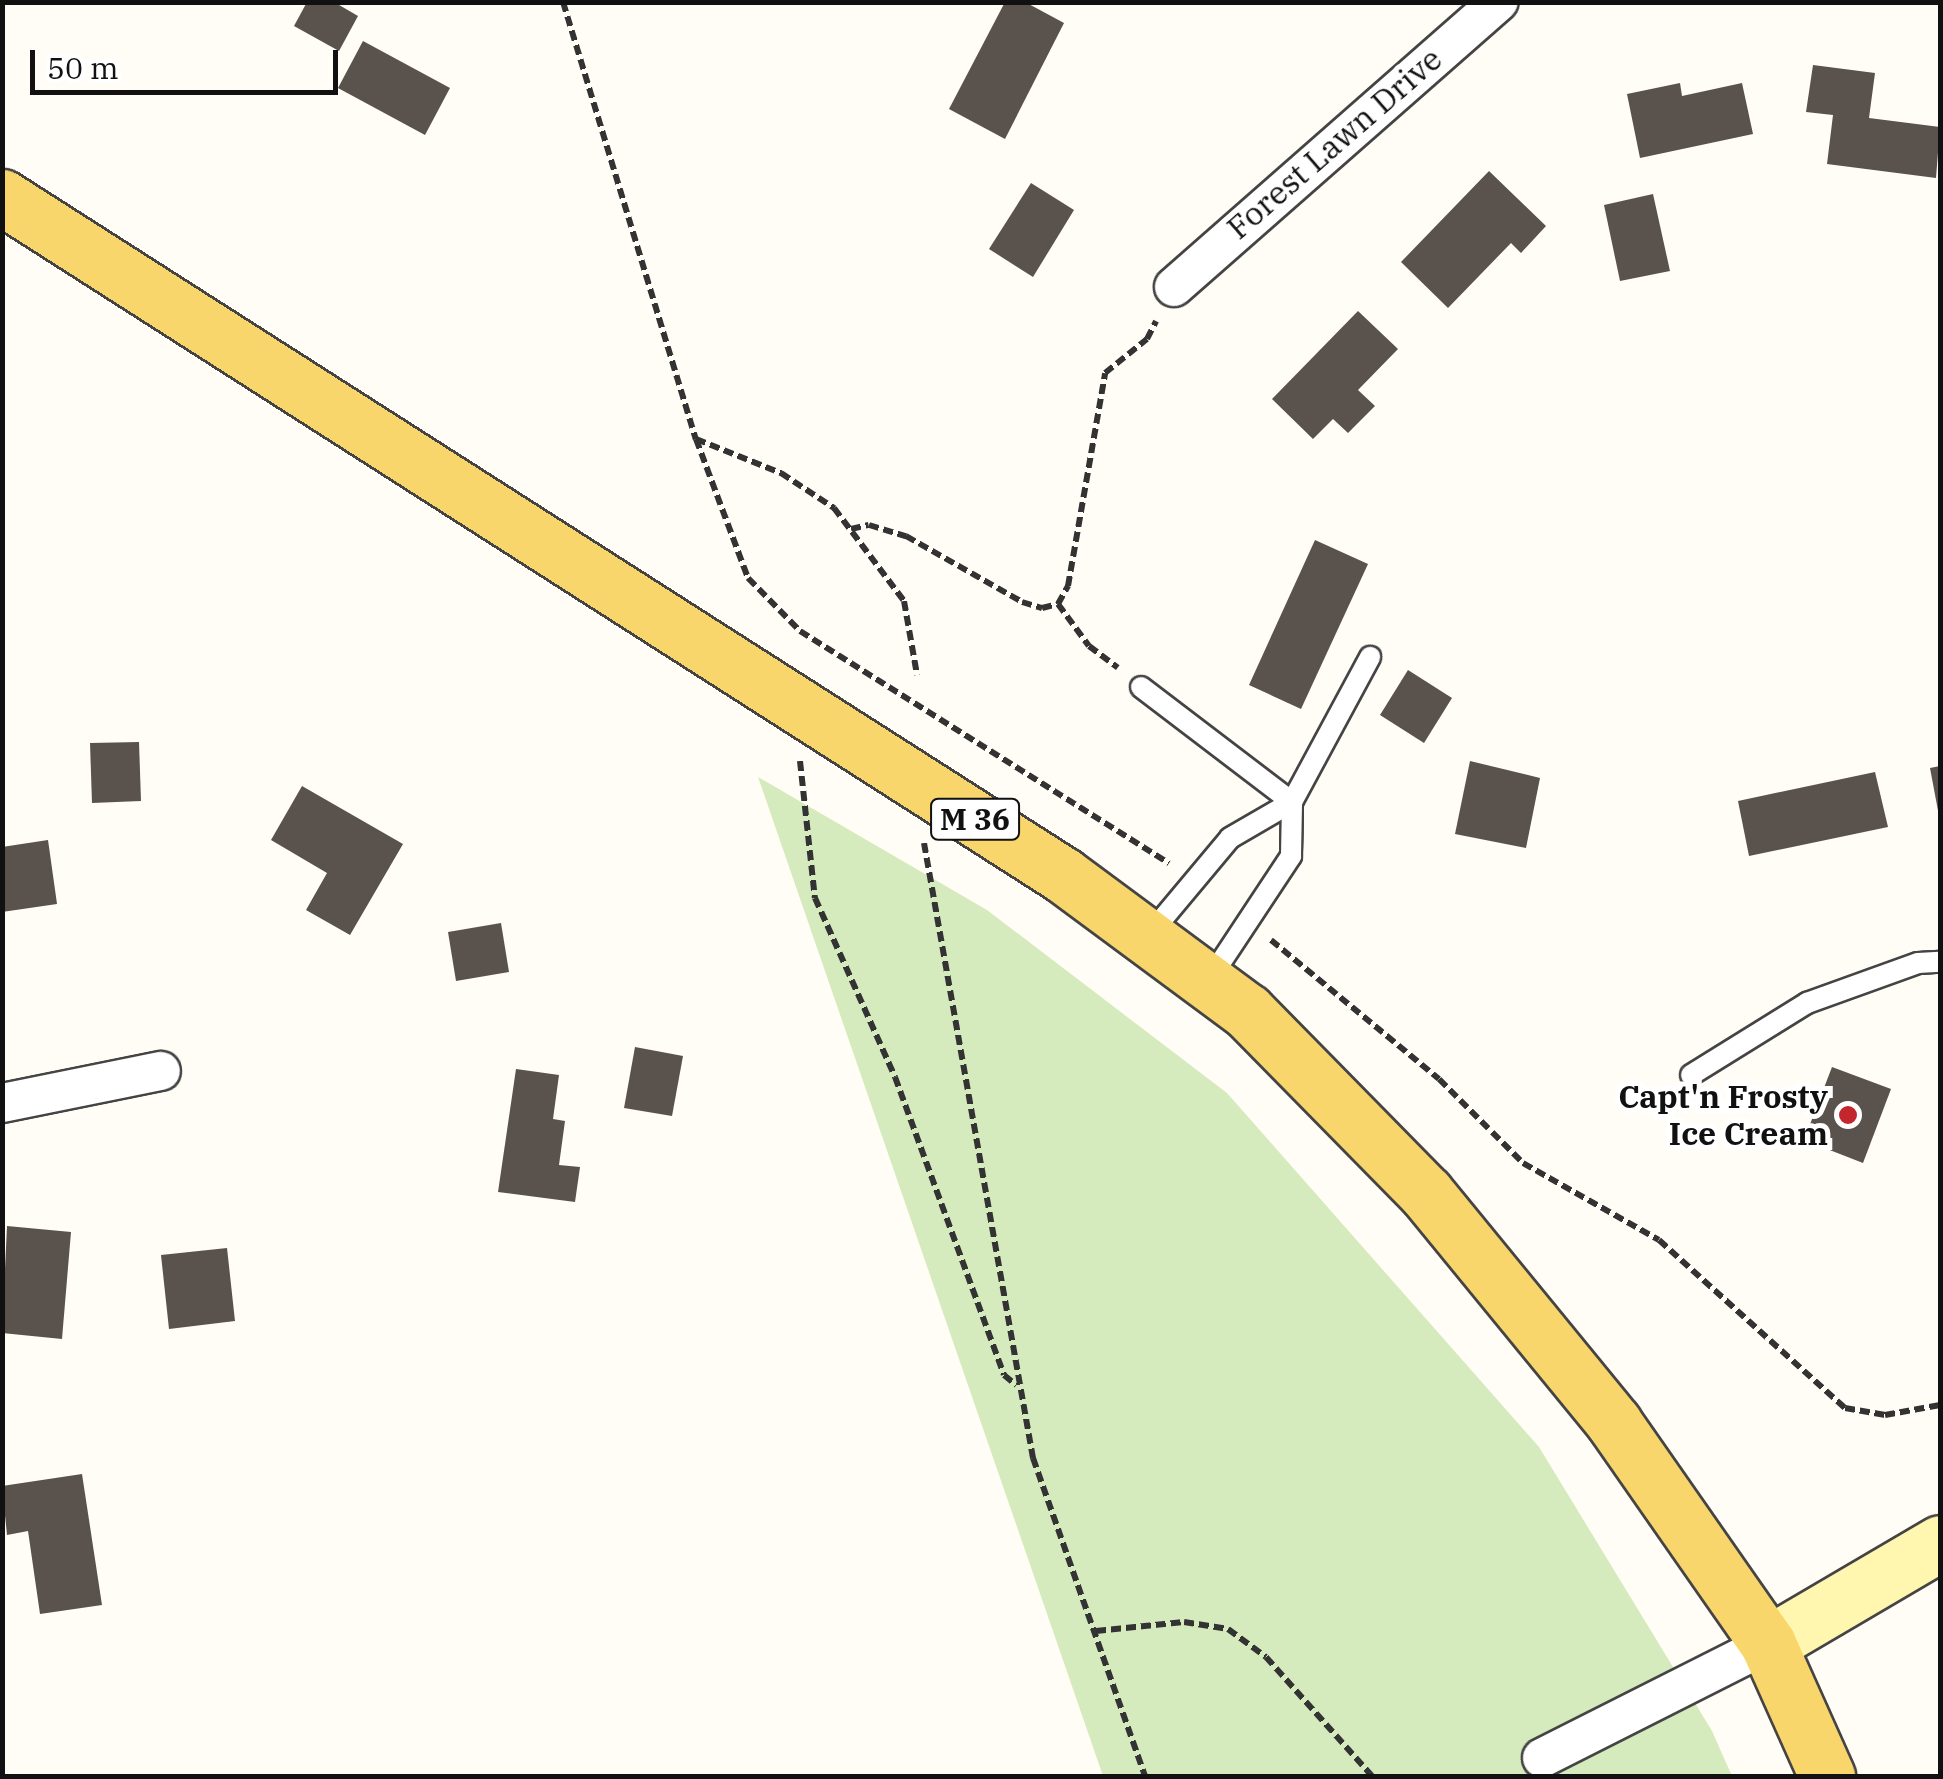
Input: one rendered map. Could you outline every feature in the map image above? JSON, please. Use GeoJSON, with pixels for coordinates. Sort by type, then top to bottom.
{"type":"FeatureCollection","features":[{"type":"Feature","properties":{"kind":"main road","name":"M 36"},"geometry":{"type":"LineString","coordinates":[[2,197],[1064,875],[1246,1011],[1426,1192],[1614,1423],[1768,1644],[1827,1776]]}},
{"type":"Feature","properties":{"kind":"main road"},"geometry":{"type":"LineString","coordinates":[[1768,1644],[1940,1544]]}},
{"type":"Feature","properties":{"kind":"street","name":"Forest Lawn Drive"},"geometry":{"type":"LineString","coordinates":[[1174,287],[1498,2]]}},
{"type":"Feature","properties":{"kind":"street"},"geometry":{"type":"LineString","coordinates":[[2,1103],[161,1071]]}},
{"type":"Feature","properties":{"kind":"street"},"geometry":{"type":"LineString","coordinates":[[1542,1758],[1768,1644]]}},
{"type":"Feature","properties":{"kind":"lane"},"geometry":{"type":"LineString","coordinates":[[1208,981],[1291,856],[1292,802],[1370,658]]}},
{"type":"Feature","properties":{"kind":"lane"},"geometry":{"type":"LineString","coordinates":[[1141,686],[1292,802]]}},
{"type":"Feature","properties":{"kind":"lane"},"geometry":{"type":"LineString","coordinates":[[1147,937],[1230,838],[1292,802]]}},
{"type":"Feature","properties":{"kind":"lane"},"geometry":{"type":"LineString","coordinates":[[1691,1075],[1807,1004],[1918,963],[1940,962]]}},
{"type":"Feature","properties":{"kind":"path"},"geometry":{"type":"LineString","coordinates":[[562,2],[696,439],[748,578],[800,630],[1196,880]]}},
{"type":"Feature","properties":{"kind":"path"},"geometry":{"type":"LineString","coordinates":[[851,530],[870,525],[906,536],[1022,602],[1042,608],[1058,604],[1068,586],[1105,373],[1146,339],[1174,287]]}},
{"type":"Feature","properties":{"kind":"path"},"geometry":{"type":"LineString","coordinates":[[696,439],[780,472],[834,508],[904,600],[918,675]]}},
{"type":"Feature","properties":{"kind":"path"},"geometry":{"type":"LineString","coordinates":[[1058,604],[1089,646],[1141,686]]}},
{"type":"Feature","properties":{"kind":"path"},"geometry":{"type":"LineString","coordinates":[[800,707],[800,790],[815,898],[894,1077],[1004,1374],[1017,1386]]}},
{"type":"Feature","properties":{"kind":"path"},"geometry":{"type":"LineString","coordinates":[[924,842],[980,1138],[1017,1386],[1033,1458],[1145,1776]]}},
{"type":"Feature","properties":{"kind":"path"},"geometry":{"type":"LineString","coordinates":[[1250,922],[1440,1078],[1523,1163],[1659,1240],[1844,1408],[1885,1415],[1940,1405]]}},
{"type":"Feature","properties":{"kind":"path"},"geometry":{"type":"LineString","coordinates":[[1096,1631],[1184,1622],[1228,1629],[1266,1656],[1372,1776]]}},
{"type":"Feature","properties":{"kind":"green space"},"geometry":{"type":"Polygon","coordinates":[[[758,777],[987,910],[1227,1093],[1539,1447],[1712,1731],[1732,1776],[1103,1776],[758,777]]]}},
{"type":"Feature","properties":{"kind":"building"},"geometry":{"type":"Polygon","coordinates":[[[307,2],[334,2],[358,16],[339,51],[294,26],[307,2]]]}},
{"type":"Feature","properties":{"kind":"building"},"geometry":{"type":"Polygon","coordinates":[[[1005,2],[1025,2],[1064,23],[1005,139],[949,109],[1005,2]]]}},
{"type":"Feature","properties":{"kind":"building"},"geometry":{"type":"Polygon","coordinates":[[[363,41],[450,88],[425,135],[338,88],[363,41]]]}},
{"type":"Feature","properties":{"kind":"building"},"geometry":{"type":"Polygon","coordinates":[[[1813,65],[1875,73],[1869,118],[1940,127],[1936,178],[1827,164],[1833,115],[1806,112],[1813,65]]]}},
{"type":"Feature","properties":{"kind":"building"},"geometry":{"type":"Polygon","coordinates":[[[1680,83],[1682,96],[1742,83],[1753,134],[1640,158],[1627,94],[1680,83]]]}},
{"type":"Feature","properties":{"kind":"building"},"geometry":{"type":"Polygon","coordinates":[[[1489,171],[1546,226],[1521,253],[1511,243],[1448,308],[1401,262],[1489,171]]]}},
{"type":"Feature","properties":{"kind":"building"},"geometry":{"type":"Polygon","coordinates":[[[1031,183],[1074,210],[1033,277],[989,249],[1031,183]]]}},
{"type":"Feature","properties":{"kind":"building"},"geometry":{"type":"Polygon","coordinates":[[[1653,194],[1670,271],[1620,281],[1604,205],[1653,194]]]}},
{"type":"Feature","properties":{"kind":"building"},"geometry":{"type":"Polygon","coordinates":[[[1358,311],[1398,349],[1358,390],[1375,406],[1348,433],[1333,419],[1313,439],[1272,399],[1358,311]]]}},
{"type":"Feature","properties":{"kind":"building"},"geometry":{"type":"Polygon","coordinates":[[[1315,540],[1368,564],[1301,709],[1249,685],[1315,540]]]}},
{"type":"Feature","properties":{"kind":"building"},"geometry":{"type":"Polygon","coordinates":[[[1408,670],[1452,698],[1424,743],[1380,715],[1408,670]]]}},
{"type":"Feature","properties":{"kind":"building"},"geometry":{"type":"Polygon","coordinates":[[[139,742],[141,801],[92,803],[90,743],[139,742]]]}},
{"type":"Feature","properties":{"kind":"building"},"geometry":{"type":"Polygon","coordinates":[[[1470,761],[1540,778],[1526,848],[1455,834],[1470,761]]]}},
{"type":"Feature","properties":{"kind":"building"},"geometry":{"type":"Polygon","coordinates":[[[1940,766],[1940,816],[1939,816],[1930,768],[1940,766]]]}},
{"type":"Feature","properties":{"kind":"building"},"geometry":{"type":"Polygon","coordinates":[[[1875,772],[1888,827],[1749,856],[1738,801],[1875,772]]]}},
{"type":"Feature","properties":{"kind":"building"},"geometry":{"type":"Polygon","coordinates":[[[302,786],[403,844],[350,935],[306,910],[327,873],[271,840],[302,786]]]}},
{"type":"Feature","properties":{"kind":"building"},"geometry":{"type":"Polygon","coordinates":[[[48,840],[57,904],[2,912],[2,847],[48,840]]]}},
{"type":"Feature","properties":{"kind":"building"},"geometry":{"type":"Polygon","coordinates":[[[501,923],[509,972],[456,981],[448,932],[501,923]]]}},
{"type":"Feature","properties":{"kind":"building"},"geometry":{"type":"Polygon","coordinates":[[[635,1047],[683,1056],[672,1116],[624,1108],[635,1047]]]}},
{"type":"Feature","properties":{"kind":"building","name":"Capt'n Frosty Ice Cream"},"geometry":{"type":"Polygon","coordinates":[[[1832,1067],[1891,1089],[1863,1163],[1804,1140],[1832,1067]]]}},
{"type":"Feature","properties":{"kind":"building"},"geometry":{"type":"Polygon","coordinates":[[[516,1069],[559,1075],[553,1119],[565,1121],[559,1165],[580,1167],[575,1202],[498,1192],[516,1069]]]}},
{"type":"Feature","properties":{"kind":"building"},"geometry":{"type":"Polygon","coordinates":[[[7,1226],[71,1232],[62,1339],[2,1333],[7,1226]]]}},
{"type":"Feature","properties":{"kind":"building"},"geometry":{"type":"Polygon","coordinates":[[[227,1248],[235,1321],[169,1329],[161,1255],[227,1248]]]}},
{"type":"Feature","properties":{"kind":"building"},"geometry":{"type":"Polygon","coordinates":[[[82,1474],[102,1605],[40,1614],[28,1531],[7,1535],[2,1486],[82,1474]]]}},
{"type":"Feature","properties":{"kind":"place","name":"Capt'n Frosty Ice Cream"},"geometry":{"type":"Point","coordinates":[1848,1115]}}]}
